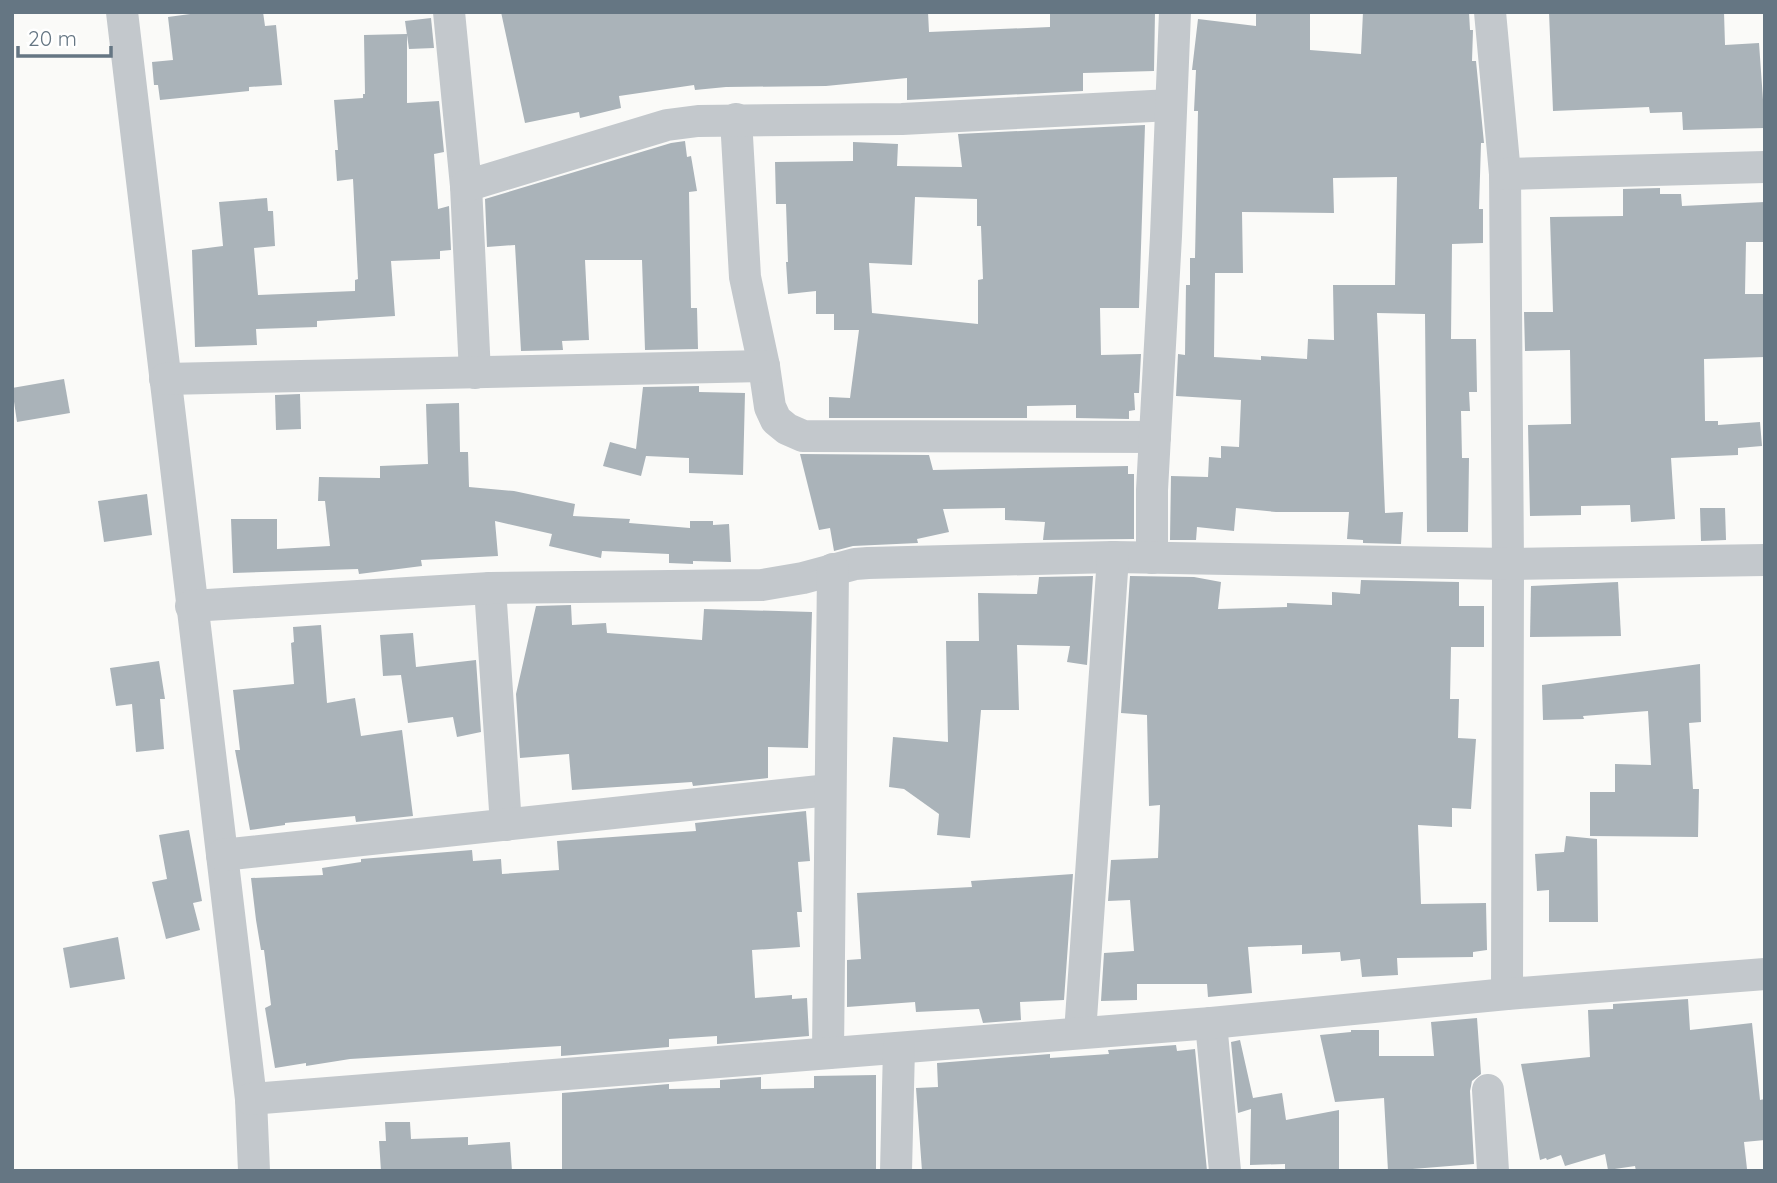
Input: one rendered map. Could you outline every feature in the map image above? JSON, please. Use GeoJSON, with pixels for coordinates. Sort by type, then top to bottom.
{"type":"FeatureCollection","features":[{"type":"Feature","properties":{"kind":"street"},"geometry":{"type":"LineString","coordinates":[[122,12],[251,1099],[254,1171]]}},
{"type":"Feature","properties":{"kind":"street"},"geometry":{"type":"LineString","coordinates":[[449,12],[466,186],[475,373]]}},
{"type":"Feature","properties":{"kind":"street"},"geometry":{"type":"LineString","coordinates":[[1152,558],[1175,12]]}},
{"type":"Feature","properties":{"kind":"street"},"geometry":{"type":"LineString","coordinates":[[1490,12],[1505,174],[1507,994]]}},
{"type":"Feature","properties":{"kind":"street"},"geometry":{"type":"LineString","coordinates":[[466,186],[667,125],[698,121],[902,119],[1171,105]]}},
{"type":"Feature","properties":{"kind":"street"},"geometry":{"type":"LineString","coordinates":[[736,119],[745,277],[770,407],[776,421],[786,429],[803,436],[1155,437]]}},
{"type":"Feature","properties":{"kind":"street"},"geometry":{"type":"LineString","coordinates":[[1505,174],[1765,167]]}},
{"type":"Feature","properties":{"kind":"street"},"geometry":{"type":"LineString","coordinates":[[164,379],[764,366]]}},
{"type":"Feature","properties":{"kind":"street"},"geometry":{"type":"LineString","coordinates":[[191,606],[490,588],[762,585],[868,563],[1113,556],[1508,564],[1765,560]]}},
{"type":"Feature","properties":{"kind":"street"},"geometry":{"type":"LineString","coordinates":[[1080,1033],[1113,556]]}},
{"type":"Feature","properties":{"kind":"street"},"geometry":{"type":"LineString","coordinates":[[828,1054],[833,569]]}},
{"type":"Feature","properties":{"kind":"street"},"geometry":{"type":"LineString","coordinates":[[490,588],[506,825]]}},
{"type":"Feature","properties":{"kind":"street"},"geometry":{"type":"LineString","coordinates":[[222,855],[829,790]]}},
{"type":"Feature","properties":{"kind":"street"},"geometry":{"type":"LineString","coordinates":[[251,1099],[1211,1023],[1507,994],[1765,974]]}},
{"type":"Feature","properties":{"kind":"street"},"geometry":{"type":"LineString","coordinates":[[1211,1023],[1225,1171]]}},
{"type":"Feature","properties":{"kind":"street"},"geometry":{"type":"LineString","coordinates":[[896,1171],[899,1048]]}},
{"type":"Feature","properties":{"kind":"street"},"geometry":{"type":"LineString","coordinates":[[1488,1090],[1493,1171]]}},
{"type":"Feature","properties":{"kind":"building"},"geometry":{"type":"Polygon","coordinates":[[[205,12],[263,12],[265,26],[276,25],[282,85],[160,100],[158,85],[154,85],[152,62],[173,60],[168,17],[205,12]]]}},
{"type":"Feature","properties":{"kind":"building"},"geometry":{"type":"Polygon","coordinates":[[[501,12],[928,12],[929,32],[1050,27],[1050,12],[1155,12],[1154,71],[1083,73],[1083,91],[907,100],[907,78],[826,86],[695,90],[694,85],[619,96],[621,108],[580,118],[579,112],[525,123],[501,12]]]}},
{"type":"Feature","properties":{"kind":"building"},"geometry":{"type":"Polygon","coordinates":[[[1256,12],[1310,12],[1310,50],[1361,54],[1363,12],[1469,12],[1470,30],[1473,30],[1472,61],[1476,61],[1484,143],[1481,143],[1479,209],[1483,209],[1483,243],[1452,244],[1451,339],[1476,339],[1477,392],[1469,392],[1470,411],[1461,411],[1462,458],[1469,458],[1468,532],[1427,532],[1425,314],[1377,313],[1385,513],[1403,512],[1401,544],[1363,543],[1363,540],[1347,539],[1349,512],[1276,512],[1236,508],[1234,531],[1197,527],[1196,540],[1170,540],[1171,476],[1208,477],[1209,457],[1221,458],[1221,446],[1239,447],[1241,400],[1176,396],[1178,354],[1185,355],[1186,285],[1190,285],[1190,258],[1195,258],[1198,111],[1194,111],[1196,70],[1192,70],[1198,19],[1256,26],[1256,12]],[[1397,177],[1333,178],[1334,213],[1242,212],[1243,273],[1215,273],[1214,357],[1307,359],[1308,339],[1334,340],[1333,285],[1395,285],[1397,177]]]}},
{"type":"Feature","properties":{"kind":"building"},"geometry":{"type":"Polygon","coordinates":[[[1549,12],[1724,12],[1725,45],[1759,43],[1765,128],[1683,130],[1682,112],[1650,113],[1649,107],[1553,111],[1549,12]]]}},
{"type":"Feature","properties":{"kind":"building"},"geometry":{"type":"Polygon","coordinates":[[[431,18],[434,48],[409,49],[405,21],[431,18]]]}},
{"type":"Feature","properties":{"kind":"building"},"geometry":{"type":"Polygon","coordinates":[[[407,34],[407,103],[439,101],[444,152],[434,154],[438,209],[449,206],[451,250],[440,251],[440,259],[391,261],[395,316],[317,321],[317,327],[256,329],[257,345],[195,347],[192,250],[223,246],[219,202],[267,198],[268,211],[273,211],[275,246],[254,248],[258,295],[355,291],[355,280],[358,279],[353,179],[337,181],[335,150],[338,150],[334,100],[363,98],[365,94],[364,35],[407,34]]]}},
{"type":"Feature","properties":{"kind":"building"},"geometry":{"type":"Polygon","coordinates":[[[1145,125],[1139,308],[1100,308],[1101,355],[1141,354],[1139,393],[1134,393],[1135,410],[1129,411],[1129,419],[1076,418],[1076,405],[1027,406],[1027,418],[829,418],[829,397],[850,398],[859,330],[834,330],[834,314],[816,314],[816,291],[788,294],[786,204],[776,204],[775,162],[853,161],[853,142],[898,144],[897,166],[962,167],[958,134],[1145,125]],[[915,197],[912,265],[869,263],[872,313],[978,324],[978,280],[983,279],[977,199],[915,197]]]}},
{"type":"Feature","properties":{"kind":"building"},"geometry":{"type":"Polygon","coordinates":[[[685,141],[687,157],[691,156],[697,191],[689,192],[691,308],[697,308],[698,349],[645,350],[642,260],[585,260],[589,340],[562,341],[563,350],[521,351],[515,245],[487,247],[485,199],[685,141]]]}},
{"type":"Feature","properties":{"kind":"building"},"geometry":{"type":"Polygon","coordinates":[[[1660,188],[1660,194],[1681,194],[1682,206],[1765,202],[1765,242],[1746,242],[1745,294],[1765,294],[1765,357],[1704,359],[1705,421],[1718,421],[1718,425],[1760,422],[1762,446],[1738,448],[1738,455],[1671,458],[1675,519],[1631,522],[1630,505],[1581,506],[1581,515],[1530,516],[1528,425],[1571,424],[1570,350],[1525,351],[1524,312],[1553,312],[1550,217],[1623,216],[1623,189],[1660,188]]]}},
{"type":"Feature","properties":{"kind":"building"},"geometry":{"type":"Polygon","coordinates":[[[64,379],[70,413],[17,422],[12,388],[64,379]]]}},
{"type":"Feature","properties":{"kind":"building"},"geometry":{"type":"Polygon","coordinates":[[[699,386],[699,392],[745,393],[743,475],[689,473],[689,458],[646,456],[641,476],[603,466],[610,442],[636,449],[643,387],[699,386]]]}},
{"type":"Feature","properties":{"kind":"building"},"geometry":{"type":"Polygon","coordinates":[[[300,394],[301,429],[276,430],[275,395],[300,394]]]}},
{"type":"Feature","properties":{"kind":"building"},"geometry":{"type":"Polygon","coordinates":[[[459,403],[460,452],[468,452],[469,487],[514,491],[575,504],[573,516],[630,519],[629,523],[690,528],[690,521],[713,521],[713,525],[729,524],[731,562],[669,563],[669,554],[602,551],[601,558],[549,546],[552,534],[495,521],[498,556],[421,560],[422,566],[359,574],[358,569],[233,573],[231,519],[277,519],[277,549],[330,546],[325,501],[318,501],[319,477],[380,478],[380,466],[428,464],[426,404],[459,403]]]}},
{"type":"Feature","properties":{"kind":"building"},"geometry":{"type":"Polygon","coordinates":[[[800,454],[929,455],[933,470],[1128,466],[1128,474],[1134,474],[1134,539],[1043,540],[1045,522],[1005,520],[1005,508],[943,509],[949,532],[917,539],[918,543],[853,546],[834,551],[830,528],[819,530],[800,454]]]}},
{"type":"Feature","properties":{"kind":"building"},"geometry":{"type":"Polygon","coordinates":[[[147,494],[152,535],[104,542],[98,501],[147,494]]]}},
{"type":"Feature","properties":{"kind":"building"},"geometry":{"type":"Polygon","coordinates":[[[1700,508],[1725,508],[1726,540],[1701,541],[1700,508]]]}},
{"type":"Feature","properties":{"kind":"building"},"geometry":{"type":"Polygon","coordinates":[[[1093,576],[1087,665],[1067,662],[1070,646],[1017,645],[1019,710],[981,710],[970,838],[937,835],[939,814],[904,789],[889,787],[893,737],[948,742],[946,641],[979,641],[978,593],[1037,594],[1039,577],[1093,576]]]}},
{"type":"Feature","properties":{"kind":"building"},"geometry":{"type":"Polygon","coordinates":[[[1130,576],[1194,577],[1221,582],[1218,609],[1287,607],[1287,603],[1332,605],[1332,592],[1360,594],[1361,580],[1459,582],[1459,606],[1484,606],[1484,647],[1451,647],[1450,699],[1459,699],[1458,738],[1476,739],[1471,809],[1452,808],[1452,827],[1418,825],[1421,904],[1486,903],[1487,950],[1473,952],[1473,957],[1397,958],[1398,975],[1362,977],[1360,959],[1341,961],[1340,952],[1302,954],[1302,945],[1248,947],[1252,993],[1208,997],[1207,984],[1137,984],[1137,1000],[1101,1001],[1104,953],[1134,951],[1130,900],[1108,901],[1111,860],[1158,858],[1160,805],[1149,806],[1147,715],[1121,713],[1130,576]]]}},
{"type":"Feature","properties":{"kind":"building"},"geometry":{"type":"Polygon","coordinates":[[[1618,582],[1621,636],[1530,637],[1531,586],[1618,582]]]}},
{"type":"Feature","properties":{"kind":"building"},"geometry":{"type":"Polygon","coordinates":[[[571,605],[572,625],[606,623],[607,633],[702,640],[704,609],[812,612],[808,748],[768,747],[768,778],[693,786],[692,782],[572,790],[569,754],[520,758],[516,694],[536,606],[571,605]]]}},
{"type":"Feature","properties":{"kind":"building"},"geometry":{"type":"Polygon","coordinates":[[[321,625],[327,703],[355,698],[361,736],[402,730],[413,816],[356,822],[355,816],[285,823],[250,830],[235,750],[240,750],[233,690],[294,684],[291,643],[294,642],[293,627],[321,625]]]}},
{"type":"Feature","properties":{"kind":"building"},"geometry":{"type":"Polygon","coordinates":[[[413,633],[416,667],[476,660],[481,732],[457,737],[453,717],[408,723],[401,675],[383,676],[380,635],[413,633]]]}},
{"type":"Feature","properties":{"kind":"building"},"geometry":{"type":"Polygon","coordinates":[[[159,661],[165,699],[160,699],[164,749],[136,752],[132,704],[116,706],[110,668],[159,661]]]}},
{"type":"Feature","properties":{"kind":"building"},"geometry":{"type":"Polygon","coordinates":[[[1700,664],[1701,722],[1689,723],[1693,789],[1699,789],[1698,837],[1590,836],[1590,792],[1615,792],[1615,764],[1651,765],[1648,711],[1583,716],[1584,719],[1543,720],[1542,685],[1700,664]]]}},
{"type":"Feature","properties":{"kind":"building"},"geometry":{"type":"Polygon","coordinates":[[[806,811],[810,861],[798,862],[802,912],[797,912],[800,947],[752,950],[755,998],[792,995],[792,999],[807,998],[809,1036],[717,1044],[717,1036],[669,1039],[669,1047],[561,1056],[561,1046],[350,1059],[275,1068],[265,1008],[271,1005],[251,878],[323,875],[322,868],[361,862],[361,859],[472,850],[473,861],[501,859],[502,874],[559,870],[557,841],[696,831],[695,823],[806,811]]]}},
{"type":"Feature","properties":{"kind":"building"},"geometry":{"type":"Polygon","coordinates":[[[189,830],[202,901],[193,903],[200,930],[166,939],[152,882],[167,879],[159,835],[189,830]]]}},
{"type":"Feature","properties":{"kind":"building"},"geometry":{"type":"Polygon","coordinates":[[[1566,836],[1597,839],[1598,922],[1549,922],[1549,890],[1537,891],[1535,854],[1564,852],[1566,836]]]}},
{"type":"Feature","properties":{"kind":"building"},"geometry":{"type":"Polygon","coordinates":[[[1073,874],[1064,1000],[1020,1002],[1021,1020],[983,1023],[979,1009],[916,1012],[915,1002],[847,1007],[847,960],[861,959],[857,893],[972,887],[971,881],[1073,874]]]}},
{"type":"Feature","properties":{"kind":"building"},"geometry":{"type":"Polygon","coordinates":[[[118,937],[125,979],[70,988],[63,948],[118,937]]]}},
{"type":"Feature","properties":{"kind":"building"},"geometry":{"type":"Polygon","coordinates":[[[1688,999],[1690,1030],[1752,1023],[1760,1100],[1765,1099],[1765,1140],[1744,1142],[1747,1169],[1636,1171],[1635,1166],[1608,1170],[1605,1154],[1565,1166],[1561,1155],[1540,1160],[1521,1064],[1590,1057],[1588,1010],[1613,1009],[1613,1004],[1688,999]]]}},
{"type":"Feature","properties":{"kind":"building"},"geometry":{"type":"Polygon","coordinates":[[[1477,1018],[1481,1074],[1472,1081],[1470,1091],[1474,1164],[1388,1171],[1384,1098],[1335,1102],[1320,1035],[1351,1030],[1379,1030],[1379,1056],[1434,1056],[1431,1022],[1477,1018]]]}},
{"type":"Feature","properties":{"kind":"building"},"geometry":{"type":"Polygon","coordinates":[[[1240,1040],[1253,1098],[1282,1093],[1286,1120],[1339,1110],[1339,1171],[1285,1171],[1285,1164],[1250,1165],[1251,1109],[1238,1113],[1231,1042],[1240,1040]]]}},
{"type":"Feature","properties":{"kind":"building"},"geometry":{"type":"Polygon","coordinates":[[[1176,1045],[1177,1051],[1195,1049],[1207,1171],[922,1171],[916,1088],[938,1087],[937,1063],[1050,1054],[1050,1058],[1109,1054],[1108,1050],[1176,1045]]]}},
{"type":"Feature","properties":{"kind":"building"},"geometry":{"type":"Polygon","coordinates":[[[876,1075],[876,1171],[562,1171],[562,1093],[669,1084],[669,1089],[720,1088],[720,1080],[761,1077],[761,1089],[814,1088],[814,1076],[876,1075]]]}},
{"type":"Feature","properties":{"kind":"building"},"geometry":{"type":"Polygon","coordinates":[[[385,1122],[410,1122],[411,1139],[468,1137],[468,1145],[510,1142],[512,1171],[381,1171],[379,1141],[386,1141],[385,1122]]]}}]}
